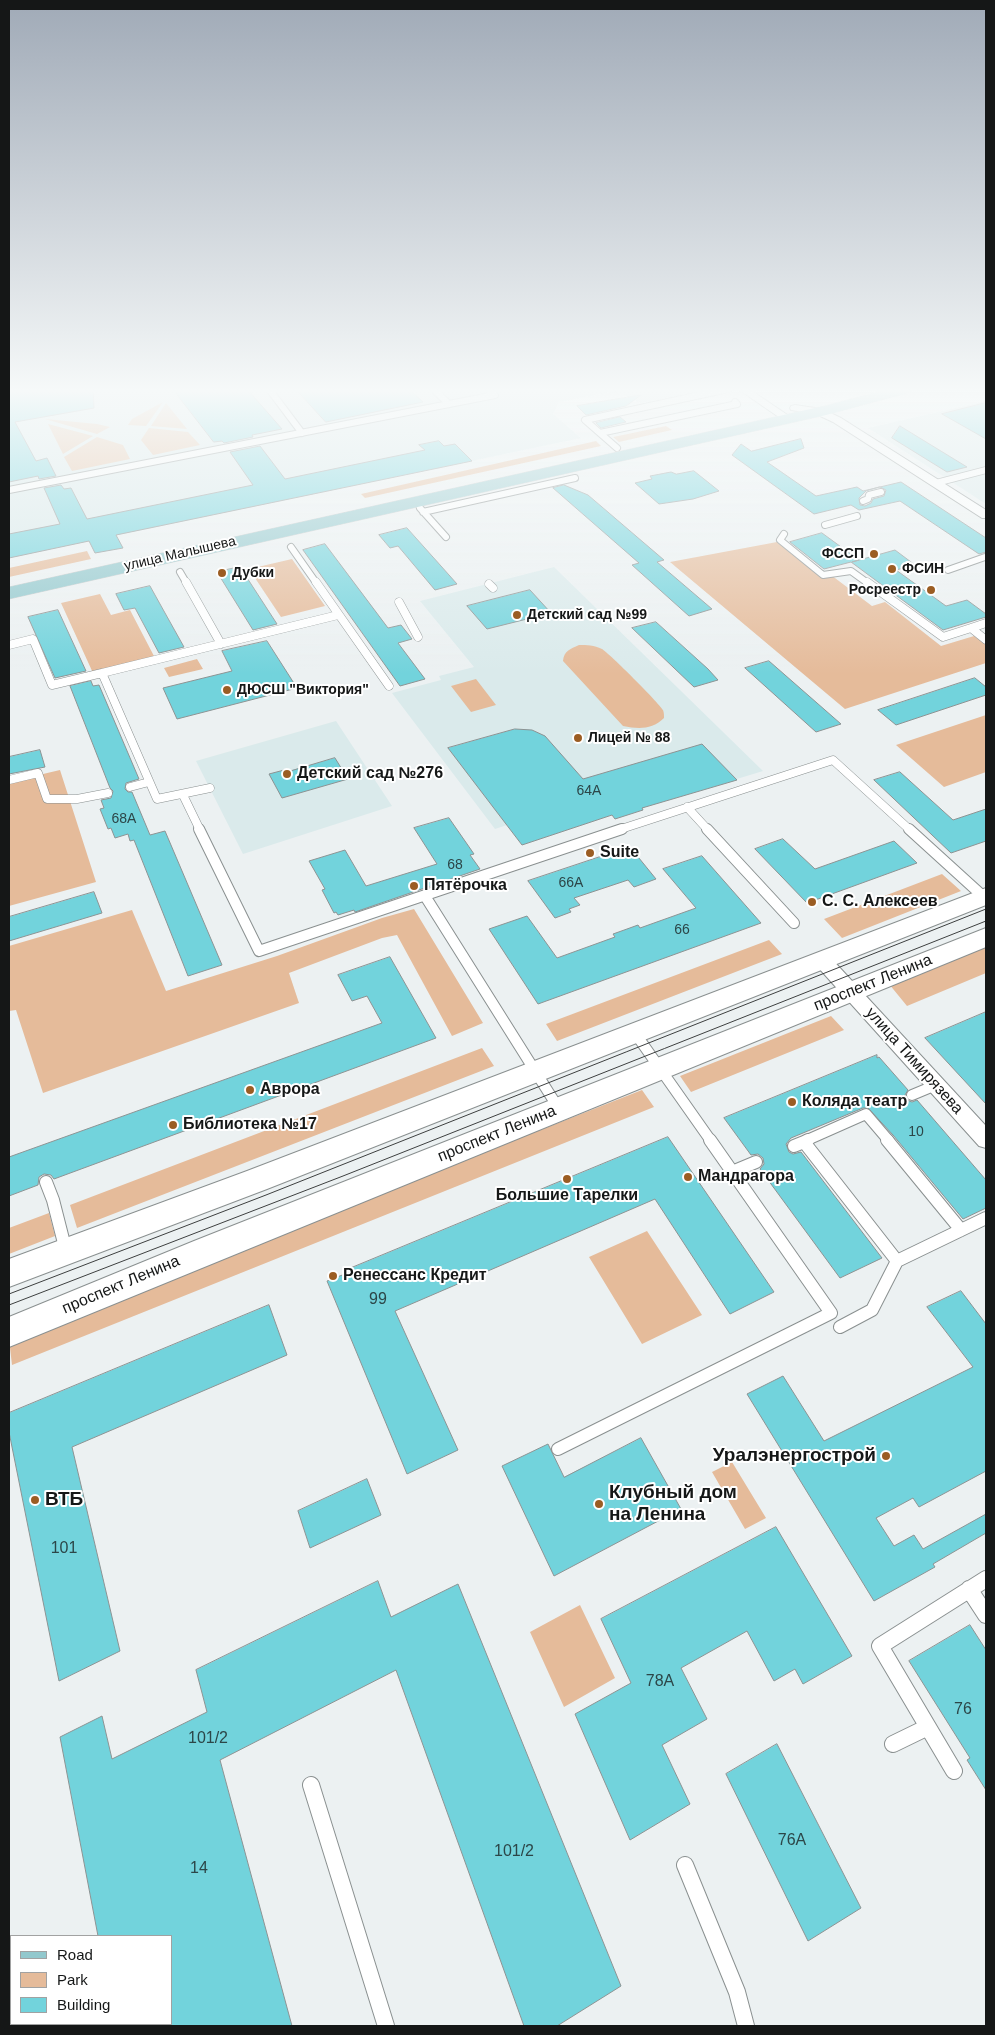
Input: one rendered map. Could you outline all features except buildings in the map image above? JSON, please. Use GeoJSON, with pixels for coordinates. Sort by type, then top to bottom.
{"type":"FeatureCollection","features":[{"type":"Feature","properties":{"kind":"main road","name":"улица Малышева"},"geometry":{"type":"LineString","coordinates":[[9,582],[454,484]]}},
{"type":"Feature","properties":{"kind":"main road","name":"улица Малышева"},"geometry":{"type":"LineString","coordinates":[[9,592],[521,484]]}},
{"type":"Feature","properties":{"kind":"main road"},"geometry":{"type":"LineString","coordinates":[[9,1273],[266,1176],[985,898]]}},
{"type":"Feature","properties":{"kind":"main road","name":"проспект Ленина"},"geometry":{"type":"LineString","coordinates":[[9,1332],[188,1257],[986,937]]}},
{"type":"Feature","properties":{"kind":"street"},"geometry":{"type":"LineString","coordinates":[[938,484],[986,515]]}},
{"type":"Feature","properties":{"kind":"street","name":"улица Тимирязева"},"geometry":{"type":"LineString","coordinates":[[822,960],[986,1140]]}},
{"type":"Feature","properties":{"kind":"lane"},"geometry":{"type":"LineString","coordinates":[[9,490],[40,484]]}},
{"type":"Feature","properties":{"kind":"lane"},"geometry":{"type":"LineString","coordinates":[[863,501],[868,499],[869,495],[881,492]]}},
{"type":"Feature","properties":{"kind":"lane"},"geometry":{"type":"LineString","coordinates":[[419,507],[446,537]]}},
{"type":"Feature","properties":{"kind":"lane"},"geometry":{"type":"LineString","coordinates":[[825,525],[857,516]]}},
{"type":"Feature","properties":{"kind":"lane"},"geometry":{"type":"LineString","coordinates":[[784,534],[780,540],[823,575],[851,570],[943,637],[986,623]]}},
{"type":"Feature","properties":{"kind":"lane"},"geometry":{"type":"LineString","coordinates":[[291,547],[388,686]]}},
{"type":"Feature","properties":{"kind":"lane"},"geometry":{"type":"LineString","coordinates":[[948,570],[985,557]]}},
{"type":"Feature","properties":{"kind":"lane"},"geometry":{"type":"LineString","coordinates":[[180,572],[221,644]]}},
{"type":"Feature","properties":{"kind":"lane"},"geometry":{"type":"LineString","coordinates":[[399,602],[418,637]]}},
{"type":"Feature","properties":{"kind":"lane"},"geometry":{"type":"LineString","coordinates":[[9,645],[33,639],[52,685],[338,615]]}},
{"type":"Feature","properties":{"kind":"lane"},"geometry":{"type":"LineString","coordinates":[[971,628],[986,640]]}},
{"type":"Feature","properties":{"kind":"lane"},"geometry":{"type":"LineString","coordinates":[[102,672],[157,799],[210,788]]}},
{"type":"Feature","properties":{"kind":"lane"},"geometry":{"type":"LineString","coordinates":[[183,795],[259,951],[425,896],[507,866],[834,760],[985,898]]}},
{"type":"Feature","properties":{"kind":"lane"},"geometry":{"type":"LineString","coordinates":[[9,780],[38,773],[48,799],[77,800],[108,793]]}},
{"type":"Feature","properties":{"kind":"lane"},"geometry":{"type":"LineString","coordinates":[[130,787],[150,782]]}},
{"type":"Feature","properties":{"kind":"lane"},"geometry":{"type":"LineString","coordinates":[[687,807],[794,923]]}},
{"type":"Feature","properties":{"kind":"lane"},"geometry":{"type":"LineString","coordinates":[[425,896],[558,1109]]}},
{"type":"Feature","properties":{"kind":"lane"},"geometry":{"type":"LineString","coordinates":[[558,1448],[830,1313],[635,1033]]}},
{"type":"Feature","properties":{"kind":"lane"},"geometry":{"type":"LineString","coordinates":[[912,1095],[936,1085]]}},
{"type":"Feature","properties":{"kind":"lane"},"geometry":{"type":"LineString","coordinates":[[897,1261],[799,1144],[870,1112],[962,1230]]}},
{"type":"Feature","properties":{"kind":"lane"},"geometry":{"type":"LineString","coordinates":[[732,1172],[756,1162]]}},
{"type":"Feature","properties":{"kind":"lane"},"geometry":{"type":"LineString","coordinates":[[46,1182],[53,1200],[66,1251]]}},
{"type":"Feature","properties":{"kind":"lane"},"geometry":{"type":"LineString","coordinates":[[840,1327],[872,1310],[897,1261],[986,1218]]}},
{"type":"Feature","properties":{"kind":"lane"},"geometry":{"type":"LineString","coordinates":[[954,1771],[880,1646],[986,1579]]}},
{"type":"Feature","properties":{"kind":"lane"},"geometry":{"type":"LineString","coordinates":[[969,1589],[986,1614]]}},
{"type":"Feature","properties":{"kind":"lane"},"geometry":{"type":"LineString","coordinates":[[893,1744],[928,1727]]}},
{"type":"Feature","properties":{"kind":"lane"},"geometry":{"type":"LineString","coordinates":[[311,1785],[386,2026]]}},
{"type":"Feature","properties":{"kind":"lane"},"geometry":{"type":"LineString","coordinates":[[685,1865],[737,1992],[746,2026]]}},
{"type":"Feature","properties":{"kind":"shaded area"},"geometry":{"type":"Polygon","coordinates":[[[9,484],[362,484],[9,558],[9,484]]]}},
{"type":"Feature","properties":{"kind":"shaded area"},"geometry":{"type":"Polygon","coordinates":[[[955,484],[986,484],[986,504],[955,484]]]}},
{"type":"Feature","properties":{"kind":"shaded area","name":"Лицей № 88"},"geometry":{"type":"Polygon","coordinates":[[[554,567],[763,771],[642,808],[615,819],[612,815],[507,825],[495,829],[392,693],[441,680],[439,676],[474,667],[420,601],[554,567]]]}},
{"type":"Feature","properties":{"kind":"shaded area","name":"Детский сад №276"},"geometry":{"type":"Polygon","coordinates":[[[336,721],[392,806],[243,854],[196,761],[336,721]]]}},
{"type":"Feature","properties":{"kind":"green space"},"geometry":{"type":"Polygon","coordinates":[[[405,484],[429,484],[365,498],[361,494],[405,484]]]}},
{"type":"Feature","properties":{"kind":"green space"},"geometry":{"type":"Polygon","coordinates":[[[777,542],[823,577],[831,575],[872,606],[885,602],[941,646],[974,636],[986,644],[986,663],[845,709],[670,562],[777,542]]]}},
{"type":"Feature","properties":{"kind":"green space"},"geometry":{"type":"Polygon","coordinates":[[[87,551],[91,559],[9,577],[9,568],[87,551]]]}},
{"type":"Feature","properties":{"kind":"green space"},"geometry":{"type":"Polygon","coordinates":[[[292,559],[325,606],[281,617],[249,569],[292,559]]]}},
{"type":"Feature","properties":{"kind":"green space"},"geometry":{"type":"Polygon","coordinates":[[[100,594],[111,615],[130,610],[155,658],[93,673],[61,603],[100,594]]]}},
{"type":"Feature","properties":{"kind":"green space"},"geometry":{"type":"Polygon","coordinates":[[[579,645],[596,647],[607,653],[659,705],[663,710],[664,718],[655,725],[645,728],[623,726],[563,661],[570,649],[579,645]]]}},
{"type":"Feature","properties":{"kind":"green space"},"geometry":{"type":"Polygon","coordinates":[[[197,659],[203,669],[169,677],[164,668],[197,659]]]}},
{"type":"Feature","properties":{"kind":"green space"},"geometry":{"type":"Polygon","coordinates":[[[476,679],[496,705],[471,712],[451,686],[476,679]]]}},
{"type":"Feature","properties":{"kind":"green space"},"geometry":{"type":"Polygon","coordinates":[[[986,715],[986,772],[944,787],[896,745],[986,715]]]}},
{"type":"Feature","properties":{"kind":"green space"},"geometry":{"type":"Polygon","coordinates":[[[60,770],[96,882],[9,906],[9,782],[60,770]]]}},
{"type":"Feature","properties":{"kind":"green space"},"geometry":{"type":"Polygon","coordinates":[[[942,874],[961,891],[842,938],[824,919],[942,874]]]}},
{"type":"Feature","properties":{"kind":"green space"},"geometry":{"type":"Polygon","coordinates":[[[414,909],[483,1023],[452,1036],[397,935],[382,938],[289,973],[299,1003],[43,1093],[16,1010],[9,1011],[9,946],[132,910],[166,991],[277,956],[382,918],[414,909]]]}},
{"type":"Feature","properties":{"kind":"green space"},"geometry":{"type":"Polygon","coordinates":[[[769,940],[782,954],[557,1041],[546,1024],[769,940]]]}},
{"type":"Feature","properties":{"kind":"green space"},"geometry":{"type":"Polygon","coordinates":[[[986,945],[986,973],[907,1006],[889,984],[986,945]]]}},
{"type":"Feature","properties":{"kind":"green space"},"geometry":{"type":"Polygon","coordinates":[[[831,1016],[844,1030],[691,1092],[680,1076],[831,1016]]]}},
{"type":"Feature","properties":{"kind":"green space"},"geometry":{"type":"Polygon","coordinates":[[[482,1048],[494,1066],[77,1228],[70,1205],[482,1048]]]}},
{"type":"Feature","properties":{"kind":"green space"},"geometry":{"type":"Polygon","coordinates":[[[642,1090],[654,1107],[12,1365],[9,1339],[642,1090]]]}},
{"type":"Feature","properties":{"kind":"green space"},"geometry":{"type":"Polygon","coordinates":[[[49,1213],[55,1236],[9,1254],[9,1228],[49,1213]]]}},
{"type":"Feature","properties":{"kind":"green space"},"geometry":{"type":"Polygon","coordinates":[[[647,1231],[702,1315],[642,1344],[589,1257],[647,1231]]]}},
{"type":"Feature","properties":{"kind":"green space"},"geometry":{"type":"Polygon","coordinates":[[[732,1462],[766,1518],[745,1529],[712,1472],[732,1462]]]}},
{"type":"Feature","properties":{"kind":"green space"},"geometry":{"type":"Polygon","coordinates":[[[580,1605],[615,1678],[564,1707],[530,1632],[580,1605]]]}},
{"type":"Feature","properties":{"kind":"tram line"},"geometry":{"type":"LineString","coordinates":[[9,1294],[266,1195],[986,909]]}},
{"type":"Feature","properties":{"kind":"tram line"},"geometry":{"type":"LineString","coordinates":[[9,1305],[343,1176],[986,921]]}},
{"type":"Feature","properties":{"kind":"place","name":"ФССП"},"geometry":{"type":"Point","coordinates":[874,554]}},
{"type":"Feature","properties":{"kind":"place","name":"ФСИН"},"geometry":{"type":"Point","coordinates":[892,569]}},
{"type":"Feature","properties":{"kind":"place","name":"Дубки"},"geometry":{"type":"Point","coordinates":[222,573]}},
{"type":"Feature","properties":{"kind":"place","name":"Росреестр"},"geometry":{"type":"Point","coordinates":[931,590]}},
{"type":"Feature","properties":{"kind":"place","name":"Детский сад №99"},"geometry":{"type":"Point","coordinates":[517,615]}},
{"type":"Feature","properties":{"kind":"place","name":"ДЮСШ \"Виктория\""},"geometry":{"type":"Point","coordinates":[227,690]}},
{"type":"Feature","properties":{"kind":"place","name":"Лицей № 88"},"geometry":{"type":"Point","coordinates":[578,738]}},
{"type":"Feature","properties":{"kind":"place","name":"Детский сад №276"},"geometry":{"type":"Point","coordinates":[287,774]}},
{"type":"Feature","properties":{"kind":"place","name":"Suite"},"geometry":{"type":"Point","coordinates":[590,853]}},
{"type":"Feature","properties":{"kind":"place","name":"Пятёрочка"},"geometry":{"type":"Point","coordinates":[414,886]}},
{"type":"Feature","properties":{"kind":"place","name":"С. С. Алексеев"},"geometry":{"type":"Point","coordinates":[812,902]}},
{"type":"Feature","properties":{"kind":"place","name":"Аврора"},"geometry":{"type":"Point","coordinates":[250,1090]}},
{"type":"Feature","properties":{"kind":"place","name":"Коляда театр"},"geometry":{"type":"Point","coordinates":[792,1102]}},
{"type":"Feature","properties":{"kind":"place","name":"Библиотека №17"},"geometry":{"type":"Point","coordinates":[173,1125]}},
{"type":"Feature","properties":{"kind":"place","name":"Мандрагора"},"geometry":{"type":"Point","coordinates":[688,1177]}},
{"type":"Feature","properties":{"kind":"place","name":"Большие Тарелки"},"geometry":{"type":"Point","coordinates":[567,1179]}},
{"type":"Feature","properties":{"kind":"place","name":"Ренессанс Кредит"},"geometry":{"type":"Point","coordinates":[333,1276]}},
{"type":"Feature","properties":{"kind":"place","name":"Уралэнергострой"},"geometry":{"type":"Point","coordinates":[886,1456]}},
{"type":"Feature","properties":{"kind":"place","name":"ВТБ"},"geometry":{"type":"Point","coordinates":[35,1500]}},
{"type":"Feature","properties":{"kind":"place","name":"Клубный дом на Ленина"},"geometry":{"type":"Point","coordinates":[599,1504]}}]}
